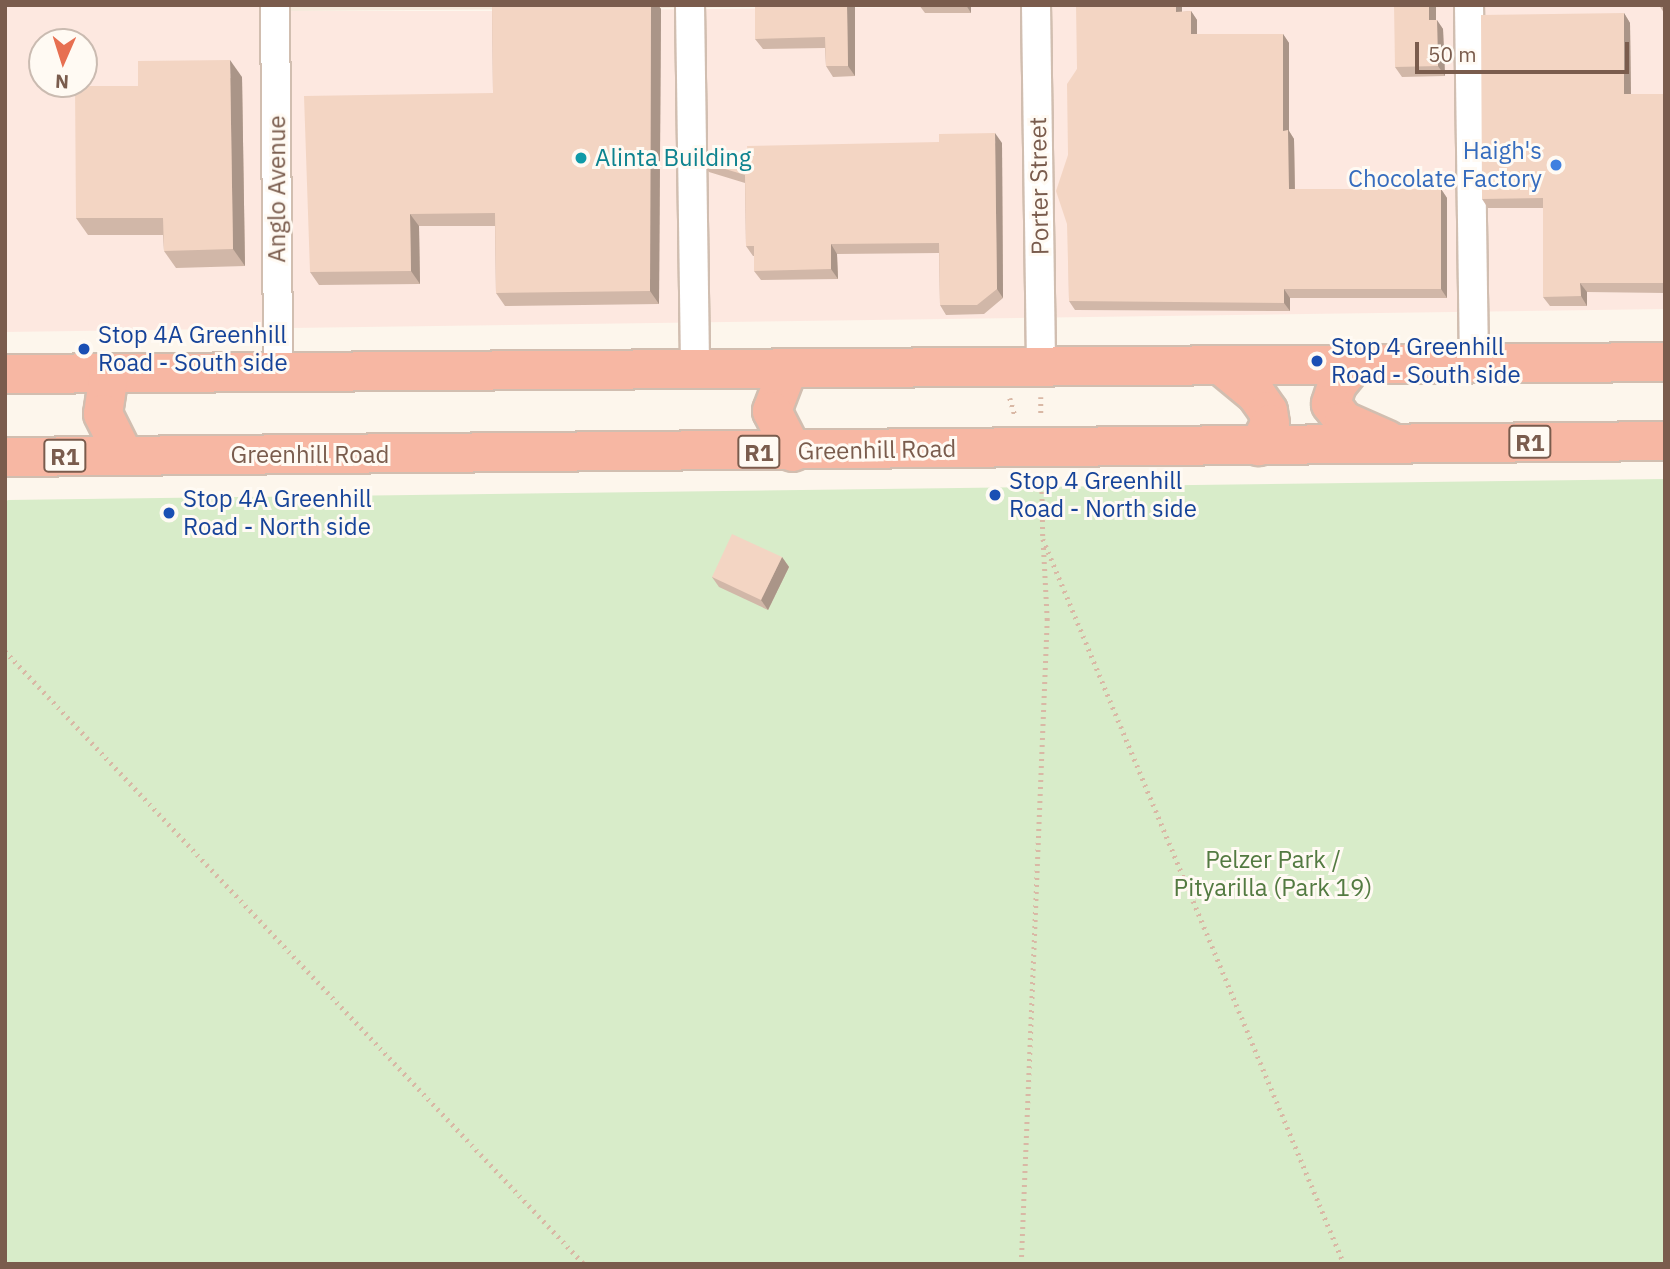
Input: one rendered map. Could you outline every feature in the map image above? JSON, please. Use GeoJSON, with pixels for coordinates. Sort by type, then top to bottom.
{"type":"FeatureCollection","features":[{"type":"Feature","properties":{"kind":"highway"},"geometry":{"type":"LineString","coordinates":[[5,374],[1665,362]]}},
{"type":"Feature","properties":{"kind":"highway"},"geometry":{"type":"LineString","coordinates":[[1353,365],[1337,385],[1331,404],[1335,412],[1362,430],[1395,443]]}},
{"type":"Feature","properties":{"kind":"highway"},"geometry":{"type":"LineString","coordinates":[[1222,366],[1256,394],[1268,411],[1270,424],[1259,446]]}},
{"type":"Feature","properties":{"kind":"highway"},"geometry":{"type":"LineString","coordinates":[[788,369],[772,411],[793,452]]}},
{"type":"Feature","properties":{"kind":"highway"},"geometry":{"type":"LineString","coordinates":[[109,374],[103,414],[124,456]]}},
{"type":"Feature","properties":{"kind":"highway","name":"Greenhill Road"},"geometry":{"type":"LineString","coordinates":[[11,460],[124,456],[793,452],[1665,441]]}},
{"type":"Feature","properties":{"kind":"street","name":"Anglo Avenue"},"geometry":{"type":"LineString","coordinates":[[275,5],[278,373]]}},
{"type":"Feature","properties":{"kind":"street"},"geometry":{"type":"LineString","coordinates":[[690,5],[695,370]]}},
{"type":"Feature","properties":{"kind":"street","name":"Porter Street"},"geometry":{"type":"LineString","coordinates":[[1036,5],[1041,367]]}},
{"type":"Feature","properties":{"kind":"street"},"geometry":{"type":"LineString","coordinates":[[1469,5],[1474,364]]}},
{"type":"Feature","properties":{"kind":"path"},"geometry":{"type":"LineString","coordinates":[[1021,1264],[1047,620],[1042,484]]}},
{"type":"Feature","properties":{"kind":"path"},"geometry":{"type":"LineString","coordinates":[[1042,539],[1344,1264]]}},
{"type":"Feature","properties":{"kind":"path"},"geometry":{"type":"LineString","coordinates":[[5,652],[584,1264]]}},
{"type":"Feature","properties":{"kind":"shaded area"},"geometry":{"type":"Polygon","coordinates":[[[5,5],[288,5],[289,11],[501,11],[1134,5],[1665,5],[1665,309],[5,332],[5,5]]]}},
{"type":"Feature","properties":{"kind":"shaded area"},"geometry":{"type":"Polygon","coordinates":[[[288,5],[1007,5],[288,11],[288,5]]]}},
{"type":"Feature","properties":{"kind":"green space","name":"Pelzer Park / Pityarilla (Park 19)"},"geometry":{"type":"Polygon","coordinates":[[[1665,479],[1665,1264],[5,1264],[5,502],[8,500],[1665,479]]]}},
{"type":"Feature","properties":{"kind":"building"},"geometry":{"type":"Polygon","coordinates":[[[492,5],[651,5],[650,291],[496,293],[495,213],[410,214],[411,271],[310,272],[304,96],[493,93],[492,5]]]}},
{"type":"Feature","properties":{"kind":"building"},"geometry":{"type":"Polygon","coordinates":[[[755,5],[847,5],[848,66],[826,66],[825,37],[755,39],[755,5]]]}},
{"type":"Feature","properties":{"kind":"building"},"geometry":{"type":"Polygon","coordinates":[[[1076,5],[1176,5],[1176,12],[1191,11],[1191,34],[1283,34],[1283,131],[1288,130],[1289,189],[1441,189],[1441,289],[1284,289],[1284,303],[1069,301],[1067,224],[1056,191],[1068,155],[1067,84],[1077,69],[1076,5]]]}},
{"type":"Feature","properties":{"kind":"building"},"geometry":{"type":"Polygon","coordinates":[[[1394,5],[1429,5],[1429,20],[1437,20],[1438,66],[1395,67],[1394,5]]]}},
{"type":"Feature","properties":{"kind":"building"},"geometry":{"type":"Polygon","coordinates":[[[1624,13],[1624,94],[1665,94],[1665,283],[1580,283],[1581,296],[1543,297],[1543,198],[1482,199],[1481,15],[1624,13]]]}},
{"type":"Feature","properties":{"kind":"building"},"geometry":{"type":"Polygon","coordinates":[[[230,60],[233,249],[164,251],[163,218],[76,218],[75,98],[98,98],[98,86],[138,86],[138,61],[230,60]]]}},
{"type":"Feature","properties":{"kind":"building"},"geometry":{"type":"Polygon","coordinates":[[[995,133],[997,289],[977,305],[940,305],[939,243],[831,244],[831,269],[754,271],[754,246],[746,246],[745,175],[702,162],[703,157],[748,156],[747,146],[939,142],[939,134],[995,133]]]}},
{"type":"Feature","properties":{"kind":"building"},"geometry":{"type":"Polygon","coordinates":[[[732,534],[782,557],[761,600],[712,577],[732,534]]]}},
{"type":"Feature","properties":{"kind":"place","name":"Alinta Building"},"geometry":{"type":"Point","coordinates":[581,158]}},
{"type":"Feature","properties":{"kind":"place","name":"Haigh's Chocolate Factory"},"geometry":{"type":"Point","coordinates":[1556,165]}},
{"type":"Feature","properties":{"kind":"place","name":"Stop 4A Greenhill Road - South side"},"geometry":{"type":"Point","coordinates":[84,349]}},
{"type":"Feature","properties":{"kind":"place","name":"Stop 4 Greenhill Road - South side"},"geometry":{"type":"Point","coordinates":[1317,361]}},
{"type":"Feature","properties":{"kind":"place","name":"Stop 4 Greenhill Road - North side"},"geometry":{"type":"Point","coordinates":[995,495]}},
{"type":"Feature","properties":{"kind":"place","name":"Stop 4A Greenhill Road - North side"},"geometry":{"type":"Point","coordinates":[169,513]}}]}
